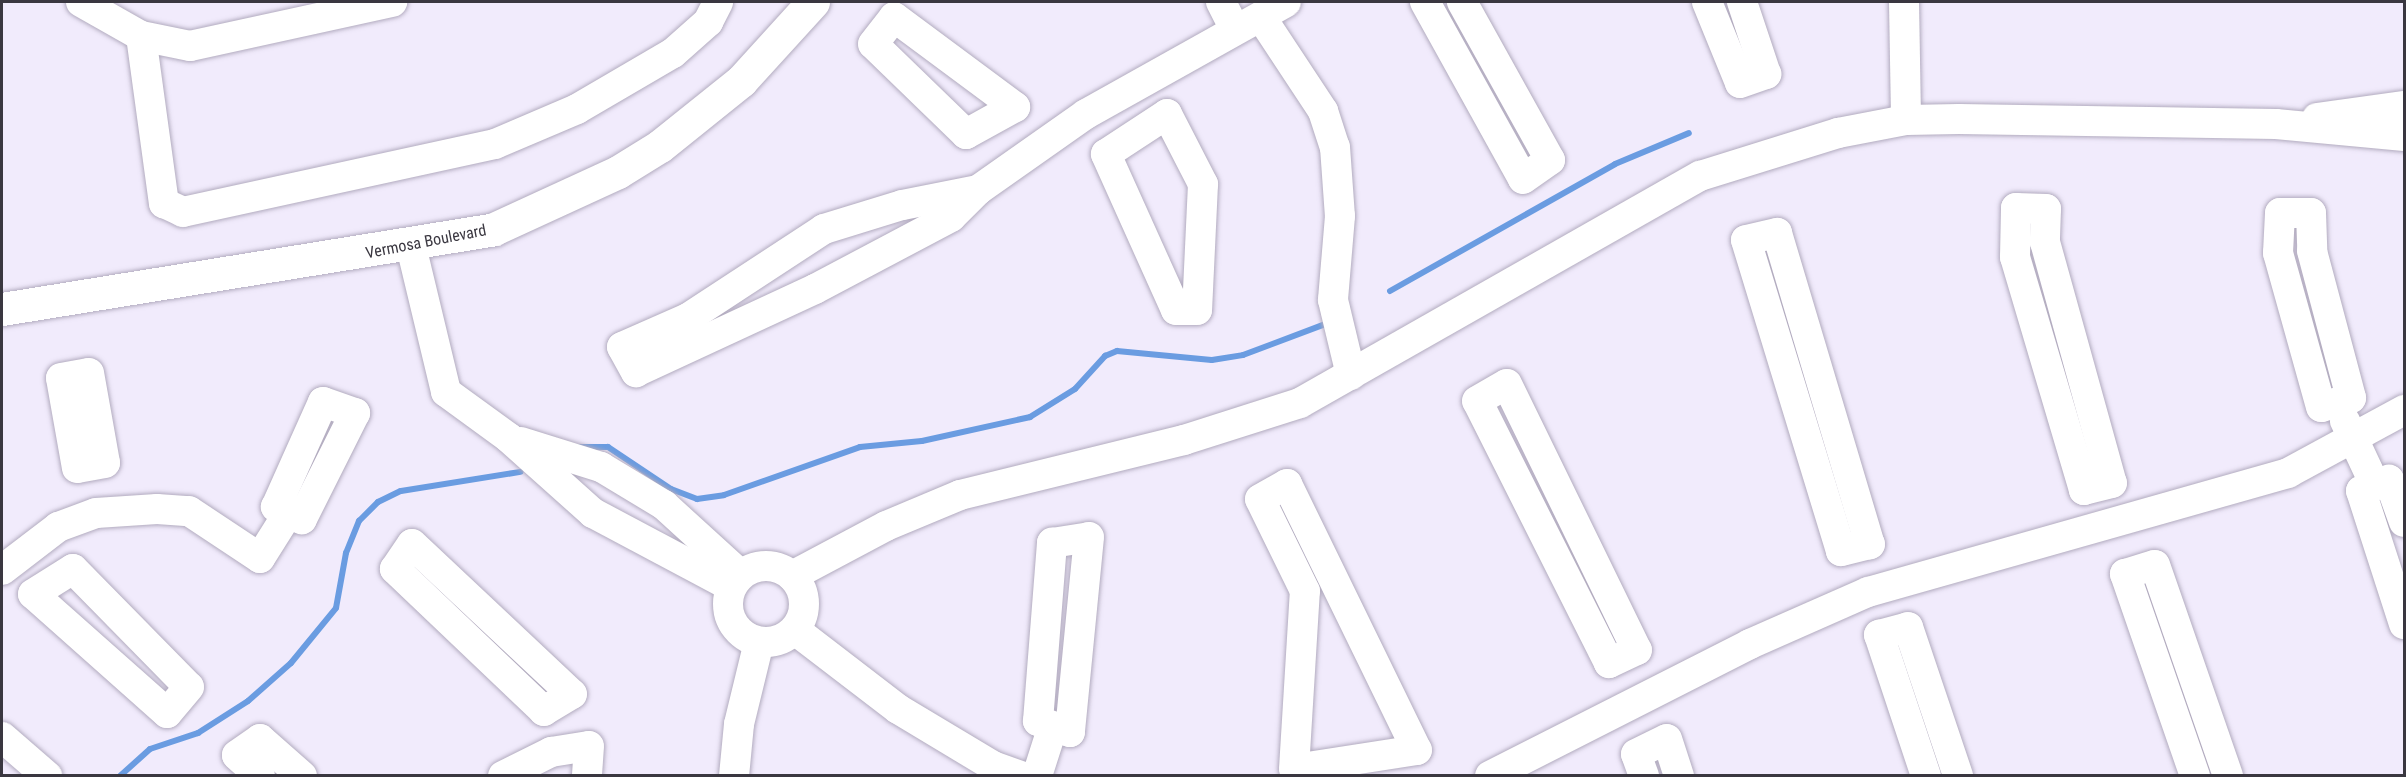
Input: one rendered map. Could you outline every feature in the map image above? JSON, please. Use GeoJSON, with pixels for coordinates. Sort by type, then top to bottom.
{"type":"FeatureCollection","features":[{"type":"Feature","properties":{"kind":"main road","name":"Vermosa Boulevard"},"geometry":{"type":"LineString","coordinates":[[2,309],[411,246],[494,229],[627,166],[725,95],[813,2]]}},
{"type":"Feature","properties":{"kind":"street"},"geometry":{"type":"LineString","coordinates":[[97,6],[141,36],[190,46],[277,14],[392,2]]}},
{"type":"Feature","properties":{"kind":"street"},"geometry":{"type":"LineString","coordinates":[[141,36],[164,204],[183,212],[495,144],[577,110],[673,53],[708,22],[718,2]]}},
{"type":"Feature","properties":{"kind":"street"},"geometry":{"type":"LineString","coordinates":[[1221,2],[1260,16],[1323,111],[1335,147],[1340,216],[1334,300],[1351,375]]}},
{"type":"Feature","properties":{"kind":"street"},"geometry":{"type":"LineString","coordinates":[[1425,2],[1523,179],[1550,160],[1462,2]]}},
{"type":"Feature","properties":{"kind":"street"},"geometry":{"type":"LineString","coordinates":[[1707,2],[1740,83],[1766,74],[1742,2]]}},
{"type":"Feature","properties":{"kind":"street"},"geometry":{"type":"LineString","coordinates":[[1904,2],[1906,120]]}},
{"type":"Feature","properties":{"kind":"street"},"geometry":{"type":"LineString","coordinates":[[978,190],[902,205],[824,229],[688,318],[622,347],[636,372],[815,289],[951,217],[978,190],[1022,157],[1111,100],[1260,16]]}},
{"type":"Feature","properties":{"kind":"street"},"geometry":{"type":"LineString","coordinates":[[1111,100],[1134,136]]}},
{"type":"Feature","properties":{"kind":"street"},"geometry":{"type":"LineString","coordinates":[[2276,124],[2404,106]]}},
{"type":"Feature","properties":{"kind":"street"},"geometry":{"type":"LineString","coordinates":[[1167,114],[1203,184],[1197,310],[1176,310],[1106,154],[1134,136],[1167,114]]}},
{"type":"Feature","properties":{"kind":"street"},"geometry":{"type":"LineString","coordinates":[[792,576],[886,526],[960,495],[1184,440],[1300,403],[1700,176],[1838,133],[1906,120],[2276,124],[2404,136]]}},
{"type":"Feature","properties":{"kind":"street"},"geometry":{"type":"LineString","coordinates":[[988,122],[1022,157]]}},
{"type":"Feature","properties":{"kind":"street"},"geometry":{"type":"LineString","coordinates":[[2016,208],[2046,209],[2045,242],[2112,483],[2100,486],[2084,490],[2015,257],[2016,208]]}},
{"type":"Feature","properties":{"kind":"street"},"geometry":{"type":"LineString","coordinates":[[2280,213],[2311,213],[2312,251],[2351,398],[2336,402],[2321,407],[2278,253],[2280,213]]}},
{"type":"Feature","properties":{"kind":"street"},"geometry":{"type":"LineString","coordinates":[[1777,233],[1870,544],[1855,548],[1841,551],[1746,240],[1777,233]]}},
{"type":"Feature","properties":{"kind":"street"},"geometry":{"type":"LineString","coordinates":[[801,244],[815,289]]}},
{"type":"Feature","properties":{"kind":"street"},"geometry":{"type":"LineString","coordinates":[[411,246],[446,392],[509,438],[593,513],[736,581],[772,566],[792,576],[804,602],[795,630],[784,638],[759,642],[732,621],[736,581],[664,505],[601,467],[509,438]]}},
{"type":"Feature","properties":{"kind":"street"},"geometry":{"type":"LineString","coordinates":[[1507,384],[1637,650],[1621,657],[1609,663],[1477,401],[1507,384]]}},
{"type":"Feature","properties":{"kind":"street"},"geometry":{"type":"LineString","coordinates":[[2336,402],[2375,485]]}},
{"type":"Feature","properties":{"kind":"street"},"geometry":{"type":"LineString","coordinates":[[1490,776],[1637,704],[1750,644],[1874,590],[2288,473],[2404,410]]}},
{"type":"Feature","properties":{"kind":"street"},"geometry":{"type":"LineString","coordinates":[[90,465],[96,513]]}},
{"type":"Feature","properties":{"kind":"street"},"geometry":{"type":"LineString","coordinates":[[2404,522],[2389,480],[2361,491],[2404,624]]}},
{"type":"Feature","properties":{"kind":"street"},"geometry":{"type":"LineString","coordinates":[[1287,484],[1417,750],[1355,769],[1294,769],[1305,591],[1260,499],[1287,484]]}},
{"type":"Feature","properties":{"kind":"street"},"geometry":{"type":"LineString","coordinates":[[2100,486],[2139,569]]}},
{"type":"Feature","properties":{"kind":"street"},"geometry":{"type":"LineString","coordinates":[[2,570],[58,527],[96,513],[189,511],[260,558],[289,513]]}},
{"type":"Feature","properties":{"kind":"street"},"geometry":{"type":"LineString","coordinates":[[1089,537],[1070,732],[1053,726],[1038,721],[1052,543],[1089,537]]}},
{"type":"Feature","properties":{"kind":"street"},"geometry":{"type":"LineString","coordinates":[[412,544],[572,694],[560,702],[544,711],[395,569],[412,544]]}},
{"type":"Feature","properties":{"kind":"street"},"geometry":{"type":"LineString","coordinates":[[1855,548],[1892,632]]}},
{"type":"Feature","properties":{"kind":"street"},"geometry":{"type":"LineString","coordinates":[[27,549],[52,582]]}},
{"type":"Feature","properties":{"kind":"street"},"geometry":{"type":"LineString","coordinates":[[2195,776],[2125,574],[2155,565],[2228,776]]}},
{"type":"Feature","properties":{"kind":"street"},"geometry":{"type":"LineString","coordinates":[[73,569],[189,687],[167,713],[33,594],[52,582],[73,569]]}},
{"type":"Feature","properties":{"kind":"street"},"geometry":{"type":"LineString","coordinates":[[1926,776],[1879,636],[1908,627],[1958,776]]}},
{"type":"Feature","properties":{"kind":"street"},"geometry":{"type":"LineString","coordinates":[[795,630],[898,709],[1001,772]]}},
{"type":"Feature","properties":{"kind":"street"},"geometry":{"type":"LineString","coordinates":[[734,776],[759,642]]}},
{"type":"Feature","properties":{"kind":"street"},"geometry":{"type":"LineString","coordinates":[[1621,657],[1652,746]]}},
{"type":"Feature","properties":{"kind":"street"},"geometry":{"type":"LineString","coordinates":[[560,702],[568,748]]}},
{"type":"Feature","properties":{"kind":"street"},"geometry":{"type":"LineString","coordinates":[[1037,776],[1053,726]]}},
{"type":"Feature","properties":{"kind":"street"},"geometry":{"type":"LineString","coordinates":[[2,737],[47,776]]}},
{"type":"Feature","properties":{"kind":"street"},"geometry":{"type":"LineString","coordinates":[[1644,776],[1636,754],[1667,739],[1679,776]]}},
{"type":"Feature","properties":{"kind":"street"},"geometry":{"type":"LineString","coordinates":[[260,776],[237,755],[260,740],[303,776]]}},
{"type":"Feature","properties":{"kind":"street"},"geometry":{"type":"LineString","coordinates":[[503,776],[568,748],[589,746],[587,776]]}},
{"type":"Feature","properties":{"kind":"waterway"},"geometry":{"type":"LineString","coordinates":[[1390,291],[1615,164],[1689,133]]}},
{"type":"Feature","properties":{"kind":"waterway"},"geometry":{"type":"LineString","coordinates":[[577,447],[608,447],[671,489],[697,499],[724,495],[860,447],[922,441],[1030,417],[1075,389],[1105,356],[1117,351],[1212,360],[1243,355],[1331,322]]}},
{"type":"Feature","properties":{"kind":"waterway"},"geometry":{"type":"LineString","coordinates":[[120,776],[150,749],[198,733],[248,701],[291,663],[336,608],[346,553],[359,521],[378,502],[401,491],[520,472]]}}]}
